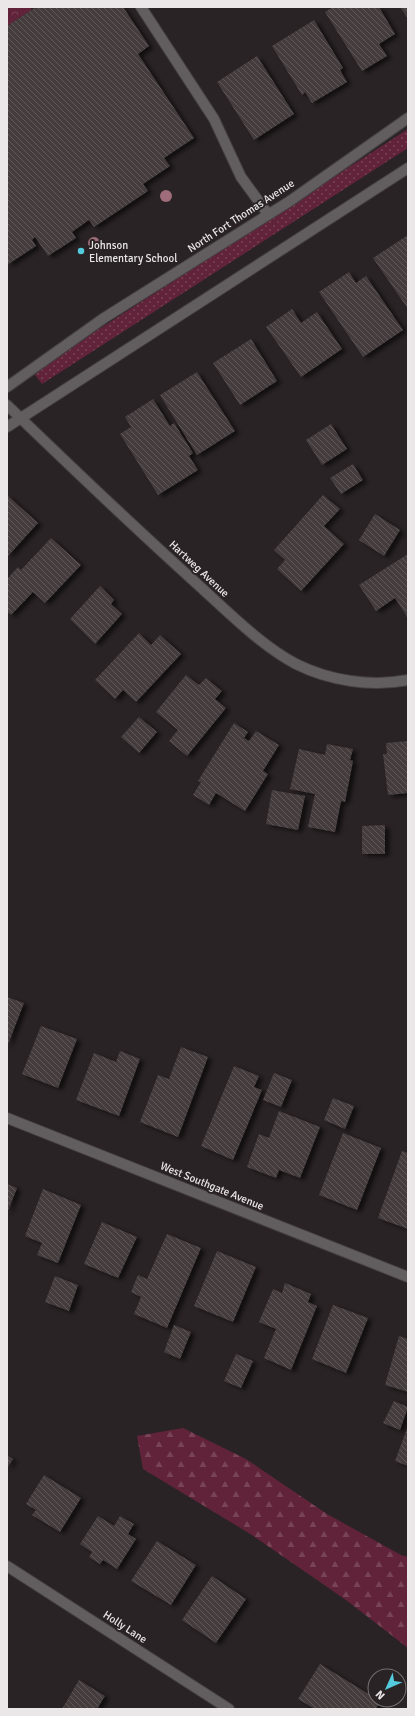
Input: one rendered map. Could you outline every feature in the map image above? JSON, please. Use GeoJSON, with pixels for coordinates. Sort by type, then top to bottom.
{"type":"FeatureCollection","features":[{"type":"Feature","properties":{"kind":"street"},"geometry":{"type":"LineString","coordinates":[[141,7],[214,119],[241,178],[268,214]]}},
{"type":"Feature","properties":{"kind":"street","name":"North Fort Thomas Avenue"},"geometry":{"type":"LineString","coordinates":[[7,387],[104,318],[290,201],[408,118]]}},
{"type":"Feature","properties":{"kind":"street"},"geometry":{"type":"LineString","coordinates":[[7,427],[408,168]]}},
{"type":"Feature","properties":{"kind":"street","name":"Hartweg Avenue"},"geometry":{"type":"LineString","coordinates":[[7,405],[234,617],[281,654],[296,664],[328,677],[357,682],[396,682],[408,680]]}},
{"type":"Feature","properties":{"kind":"street","name":"West Southgate Avenue"},"geometry":{"type":"LineString","coordinates":[[7,1118],[408,1277]]}},
{"type":"Feature","properties":{"kind":"street","name":"Holly Lane"},"geometry":{"type":"LineString","coordinates":[[7,1566],[229,1709]]}},
{"type":"Feature","properties":{"kind":"green space"},"geometry":{"type":"Polygon","coordinates":[[[7,7],[30,7],[32,10],[7,26],[7,7]]]}},
{"type":"Feature","properties":{"kind":"green space"},"geometry":{"type":"Polygon","coordinates":[[[408,129],[408,148],[42,384],[33,372],[408,129]]]}},
{"type":"Feature","properties":{"kind":"green space"},"geometry":{"type":"Polygon","coordinates":[[[183,1428],[246,1459],[327,1514],[401,1555],[408,1557],[408,1648],[346,1600],[252,1535],[143,1469],[137,1436],[183,1428]]]}},
{"type":"Feature","properties":{"kind":"building"},"geometry":{"type":"Polygon","coordinates":[[[36,7],[123,7],[149,46],[138,54],[194,138],[164,158],[170,166],[143,184],[148,191],[94,227],[89,220],[72,232],[76,238],[48,256],[35,237],[32,240],[36,246],[7,265],[7,26],[36,7]]]}},
{"type":"Feature","properties":{"kind":"building"},"geometry":{"type":"Polygon","coordinates":[[[333,7],[379,7],[395,34],[379,44],[387,56],[362,71],[325,12],[333,7]]]}},
{"type":"Feature","properties":{"kind":"building"},"geometry":{"type":"Polygon","coordinates":[[[400,7],[408,7],[408,19],[400,7]]]}},
{"type":"Feature","properties":{"kind":"building"},"geometry":{"type":"Polygon","coordinates":[[[314,20],[343,68],[340,70],[347,82],[312,103],[305,92],[302,95],[272,46],[314,20]]]}},
{"type":"Feature","properties":{"kind":"building"},"geometry":{"type":"Polygon","coordinates":[[[257,56],[294,114],[254,140],[217,82],[257,56]]]}},
{"type":"Feature","properties":{"kind":"building"},"geometry":{"type":"Polygon","coordinates":[[[408,235],[408,309],[373,258],[408,235]]]}},
{"type":"Feature","properties":{"kind":"building"},"geometry":{"type":"Polygon","coordinates":[[[349,272],[356,283],[366,276],[403,330],[363,357],[319,292],[349,272]]]}},
{"type":"Feature","properties":{"kind":"building"},"geometry":{"type":"Polygon","coordinates":[[[292,309],[301,323],[317,312],[342,349],[301,377],[266,327],[292,309]]]}},
{"type":"Feature","properties":{"kind":"building"},"geometry":{"type":"Polygon","coordinates":[[[251,339],[277,381],[240,405],[213,363],[251,339]]]}},
{"type":"Feature","properties":{"kind":"building"},"geometry":{"type":"Polygon","coordinates":[[[197,372],[235,431],[197,455],[160,395],[197,372]]]}},
{"type":"Feature","properties":{"kind":"building"},"geometry":{"type":"Polygon","coordinates":[[[153,399],[170,426],[174,423],[193,453],[189,456],[198,470],[158,495],[120,434],[131,427],[125,417],[153,399]]]}},
{"type":"Feature","properties":{"kind":"building"},"geometry":{"type":"Polygon","coordinates":[[[331,424],[347,449],[322,465],[306,440],[331,424]]]}},
{"type":"Feature","properties":{"kind":"building"},"geometry":{"type":"Polygon","coordinates":[[[353,464],[363,480],[341,494],[330,478],[353,464]]]}},
{"type":"Feature","properties":{"kind":"building"},"geometry":{"type":"Polygon","coordinates":[[[7,495],[38,523],[7,557],[7,495]]]}},
{"type":"Feature","properties":{"kind":"building"},"geometry":{"type":"Polygon","coordinates":[[[323,495],[340,509],[324,526],[344,544],[301,591],[277,569],[285,560],[274,550],[323,495]]]}},
{"type":"Feature","properties":{"kind":"building"},"geometry":{"type":"Polygon","coordinates":[[[375,514],[400,530],[384,556],[359,540],[375,514]]]}},
{"type":"Feature","properties":{"kind":"building"},"geometry":{"type":"Polygon","coordinates":[[[51,538],[81,565],[45,603],[33,592],[11,615],[7,612],[7,579],[18,567],[21,570],[51,538]]]}},
{"type":"Feature","properties":{"kind":"building"},"geometry":{"type":"Polygon","coordinates":[[[408,554],[408,617],[395,598],[376,611],[359,585],[408,554]]]}},
{"type":"Feature","properties":{"kind":"building"},"geometry":{"type":"Polygon","coordinates":[[[100,586],[114,600],[111,604],[122,614],[95,644],[70,619],[100,586]]]}},
{"type":"Feature","properties":{"kind":"building"},"geometry":{"type":"Polygon","coordinates":[[[139,633],[151,645],[160,635],[181,654],[136,702],[123,690],[115,699],[95,680],[139,633]]]}},
{"type":"Feature","properties":{"kind":"building"},"geometry":{"type":"Polygon","coordinates":[[[186,675],[199,685],[206,678],[222,691],[215,699],[226,708],[187,756],[169,741],[178,730],[156,712],[186,675]]]}},
{"type":"Feature","properties":{"kind":"building"},"geometry":{"type":"Polygon","coordinates":[[[139,717],[157,732],[139,753],[121,737],[139,717]]]}},
{"type":"Feature","properties":{"kind":"building"},"geometry":{"type":"Polygon","coordinates":[[[234,723],[248,732],[244,738],[249,741],[256,731],[279,745],[263,771],[268,774],[245,811],[216,793],[209,805],[193,795],[201,782],[198,781],[234,723]]]}},
{"type":"Feature","properties":{"kind":"building"},"geometry":{"type":"Polygon","coordinates":[[[408,741],[408,793],[388,795],[383,754],[387,754],[386,743],[408,741]]]}},
{"type":"Feature","properties":{"kind":"building"},"geometry":{"type":"Polygon","coordinates":[[[327,744],[353,749],[350,760],[353,761],[345,802],[341,801],[335,832],[308,827],[315,794],[290,789],[299,749],[325,755],[327,744]]]}},
{"type":"Feature","properties":{"kind":"building"},"geometry":{"type":"Polygon","coordinates":[[[272,790],[305,796],[298,830],[266,824],[272,790]]]}},
{"type":"Feature","properties":{"kind":"building"},"geometry":{"type":"Polygon","coordinates":[[[385,825],[385,854],[362,854],[362,826],[385,825]]]}},
{"type":"Feature","properties":{"kind":"building"},"geometry":{"type":"Polygon","coordinates":[[[7,997],[24,1003],[7,1047],[7,997]]]}},
{"type":"Feature","properties":{"kind":"building"},"geometry":{"type":"Polygon","coordinates":[[[41,1026],[77,1039],[58,1088],[22,1074],[41,1026]]]}},
{"type":"Feature","properties":{"kind":"building"},"geometry":{"type":"Polygon","coordinates":[[[181,1047],[208,1057],[178,1137],[140,1122],[158,1075],[169,1079],[181,1047]]]}},
{"type":"Feature","properties":{"kind":"building"},"geometry":{"type":"Polygon","coordinates":[[[120,1051],[140,1059],[119,1116],[76,1100],[94,1053],[116,1062],[120,1051]]]}},
{"type":"Feature","properties":{"kind":"building"},"geometry":{"type":"Polygon","coordinates":[[[234,1066],[259,1076],[254,1087],[262,1090],[233,1160],[201,1146],[234,1066]]]}},
{"type":"Feature","properties":{"kind":"building"},"geometry":{"type":"Polygon","coordinates":[[[274,1073],[292,1080],[281,1107],[263,1100],[274,1073]]]}},
{"type":"Feature","properties":{"kind":"building"},"geometry":{"type":"Polygon","coordinates":[[[333,1098],[354,1106],[345,1129],[324,1120],[333,1098]]]}},
{"type":"Feature","properties":{"kind":"building"},"geometry":{"type":"Polygon","coordinates":[[[279,1111],[320,1127],[300,1178],[279,1170],[276,1178],[247,1167],[259,1134],[269,1138],[279,1111]]]}},
{"type":"Feature","properties":{"kind":"building"},"geometry":{"type":"Polygon","coordinates":[[[343,1133],[381,1148],[357,1210],[319,1195],[343,1133]]]}},
{"type":"Feature","properties":{"kind":"building"},"geometry":{"type":"Polygon","coordinates":[[[402,1151],[408,1153],[408,1229],[378,1218],[402,1151]]]}},
{"type":"Feature","properties":{"kind":"building"},"geometry":{"type":"Polygon","coordinates":[[[7,1184],[17,1188],[7,1213],[7,1184]]]}},
{"type":"Feature","properties":{"kind":"building"},"geometry":{"type":"Polygon","coordinates":[[[43,1189],[81,1205],[58,1263],[37,1255],[42,1243],[25,1236],[43,1189]]]}},
{"type":"Feature","properties":{"kind":"building"},"geometry":{"type":"Polygon","coordinates":[[[102,1222],[137,1237],[118,1278],[84,1264],[102,1222]]]}},
{"type":"Feature","properties":{"kind":"building"},"geometry":{"type":"Polygon","coordinates":[[[167,1234],[201,1248],[167,1328],[134,1314],[141,1297],[131,1292],[138,1275],[147,1279],[167,1234]]]}},
{"type":"Feature","properties":{"kind":"building"},"geometry":{"type":"Polygon","coordinates":[[[217,1251],[256,1267],[233,1322],[194,1306],[217,1251]]]}},
{"type":"Feature","properties":{"kind":"building"},"geometry":{"type":"Polygon","coordinates":[[[55,1276],[78,1285],[69,1311],[45,1302],[55,1276]]]}},
{"type":"Feature","properties":{"kind":"building"},"geometry":{"type":"Polygon","coordinates":[[[285,1283],[311,1294],[308,1302],[317,1306],[291,1370],[264,1358],[276,1329],[259,1322],[273,1289],[282,1293],[285,1283]]]}},
{"type":"Feature","properties":{"kind":"building"},"geometry":{"type":"Polygon","coordinates":[[[333,1305],[368,1318],[346,1373],[312,1359],[333,1305]]]}},
{"type":"Feature","properties":{"kind":"building"},"geometry":{"type":"Polygon","coordinates":[[[174,1325],[191,1332],[180,1359],[164,1352],[174,1325]]]}},
{"type":"Feature","properties":{"kind":"building"},"geometry":{"type":"Polygon","coordinates":[[[399,1336],[408,1339],[408,1392],[385,1385],[399,1336]]]}},
{"type":"Feature","properties":{"kind":"building"},"geometry":{"type":"Polygon","coordinates":[[[236,1354],[253,1361],[241,1388],[224,1381],[236,1354]]]}},
{"type":"Feature","properties":{"kind":"building"},"geometry":{"type":"Polygon","coordinates":[[[394,1401],[408,1407],[400,1430],[383,1423],[394,1401]]]}},
{"type":"Feature","properties":{"kind":"building"},"geometry":{"type":"Polygon","coordinates":[[[408,1426],[408,1466],[395,1461],[408,1426]]]}},
{"type":"Feature","properties":{"kind":"building"},"geometry":{"type":"Polygon","coordinates":[[[7,1455],[13,1459],[7,1468],[7,1455]]]}},
{"type":"Feature","properties":{"kind":"building"},"geometry":{"type":"Polygon","coordinates":[[[44,1475],[81,1498],[60,1532],[32,1515],[36,1510],[26,1504],[44,1475]]]}},
{"type":"Feature","properties":{"kind":"building"},"geometry":{"type":"Polygon","coordinates":[[[98,1516],[114,1526],[120,1516],[134,1524],[128,1534],[136,1539],[117,1569],[103,1560],[100,1564],[89,1557],[92,1552],[80,1544],[98,1516]]]}},
{"type":"Feature","properties":{"kind":"building"},"geometry":{"type":"Polygon","coordinates":[[[157,1541],[196,1565],[171,1605],[131,1581],[157,1541]]]}},
{"type":"Feature","properties":{"kind":"building"},"geometry":{"type":"Polygon","coordinates":[[[212,1576],[246,1599],[216,1643],[182,1620],[212,1576]]]}},
{"type":"Feature","properties":{"kind":"building"},"geometry":{"type":"Polygon","coordinates":[[[320,1664],[367,1693],[367,1708],[377,1708],[315,1709],[298,1699],[320,1664]]]}},
{"type":"Feature","properties":{"kind":"building"},"geometry":{"type":"Polygon","coordinates":[[[79,1680],[105,1696],[97,1709],[62,1709],[79,1680]]]}},
{"type":"Feature","properties":{"kind":"place","name":"Johnson Elementary School"},"geometry":{"type":"Point","coordinates":[81,251]}}]}
